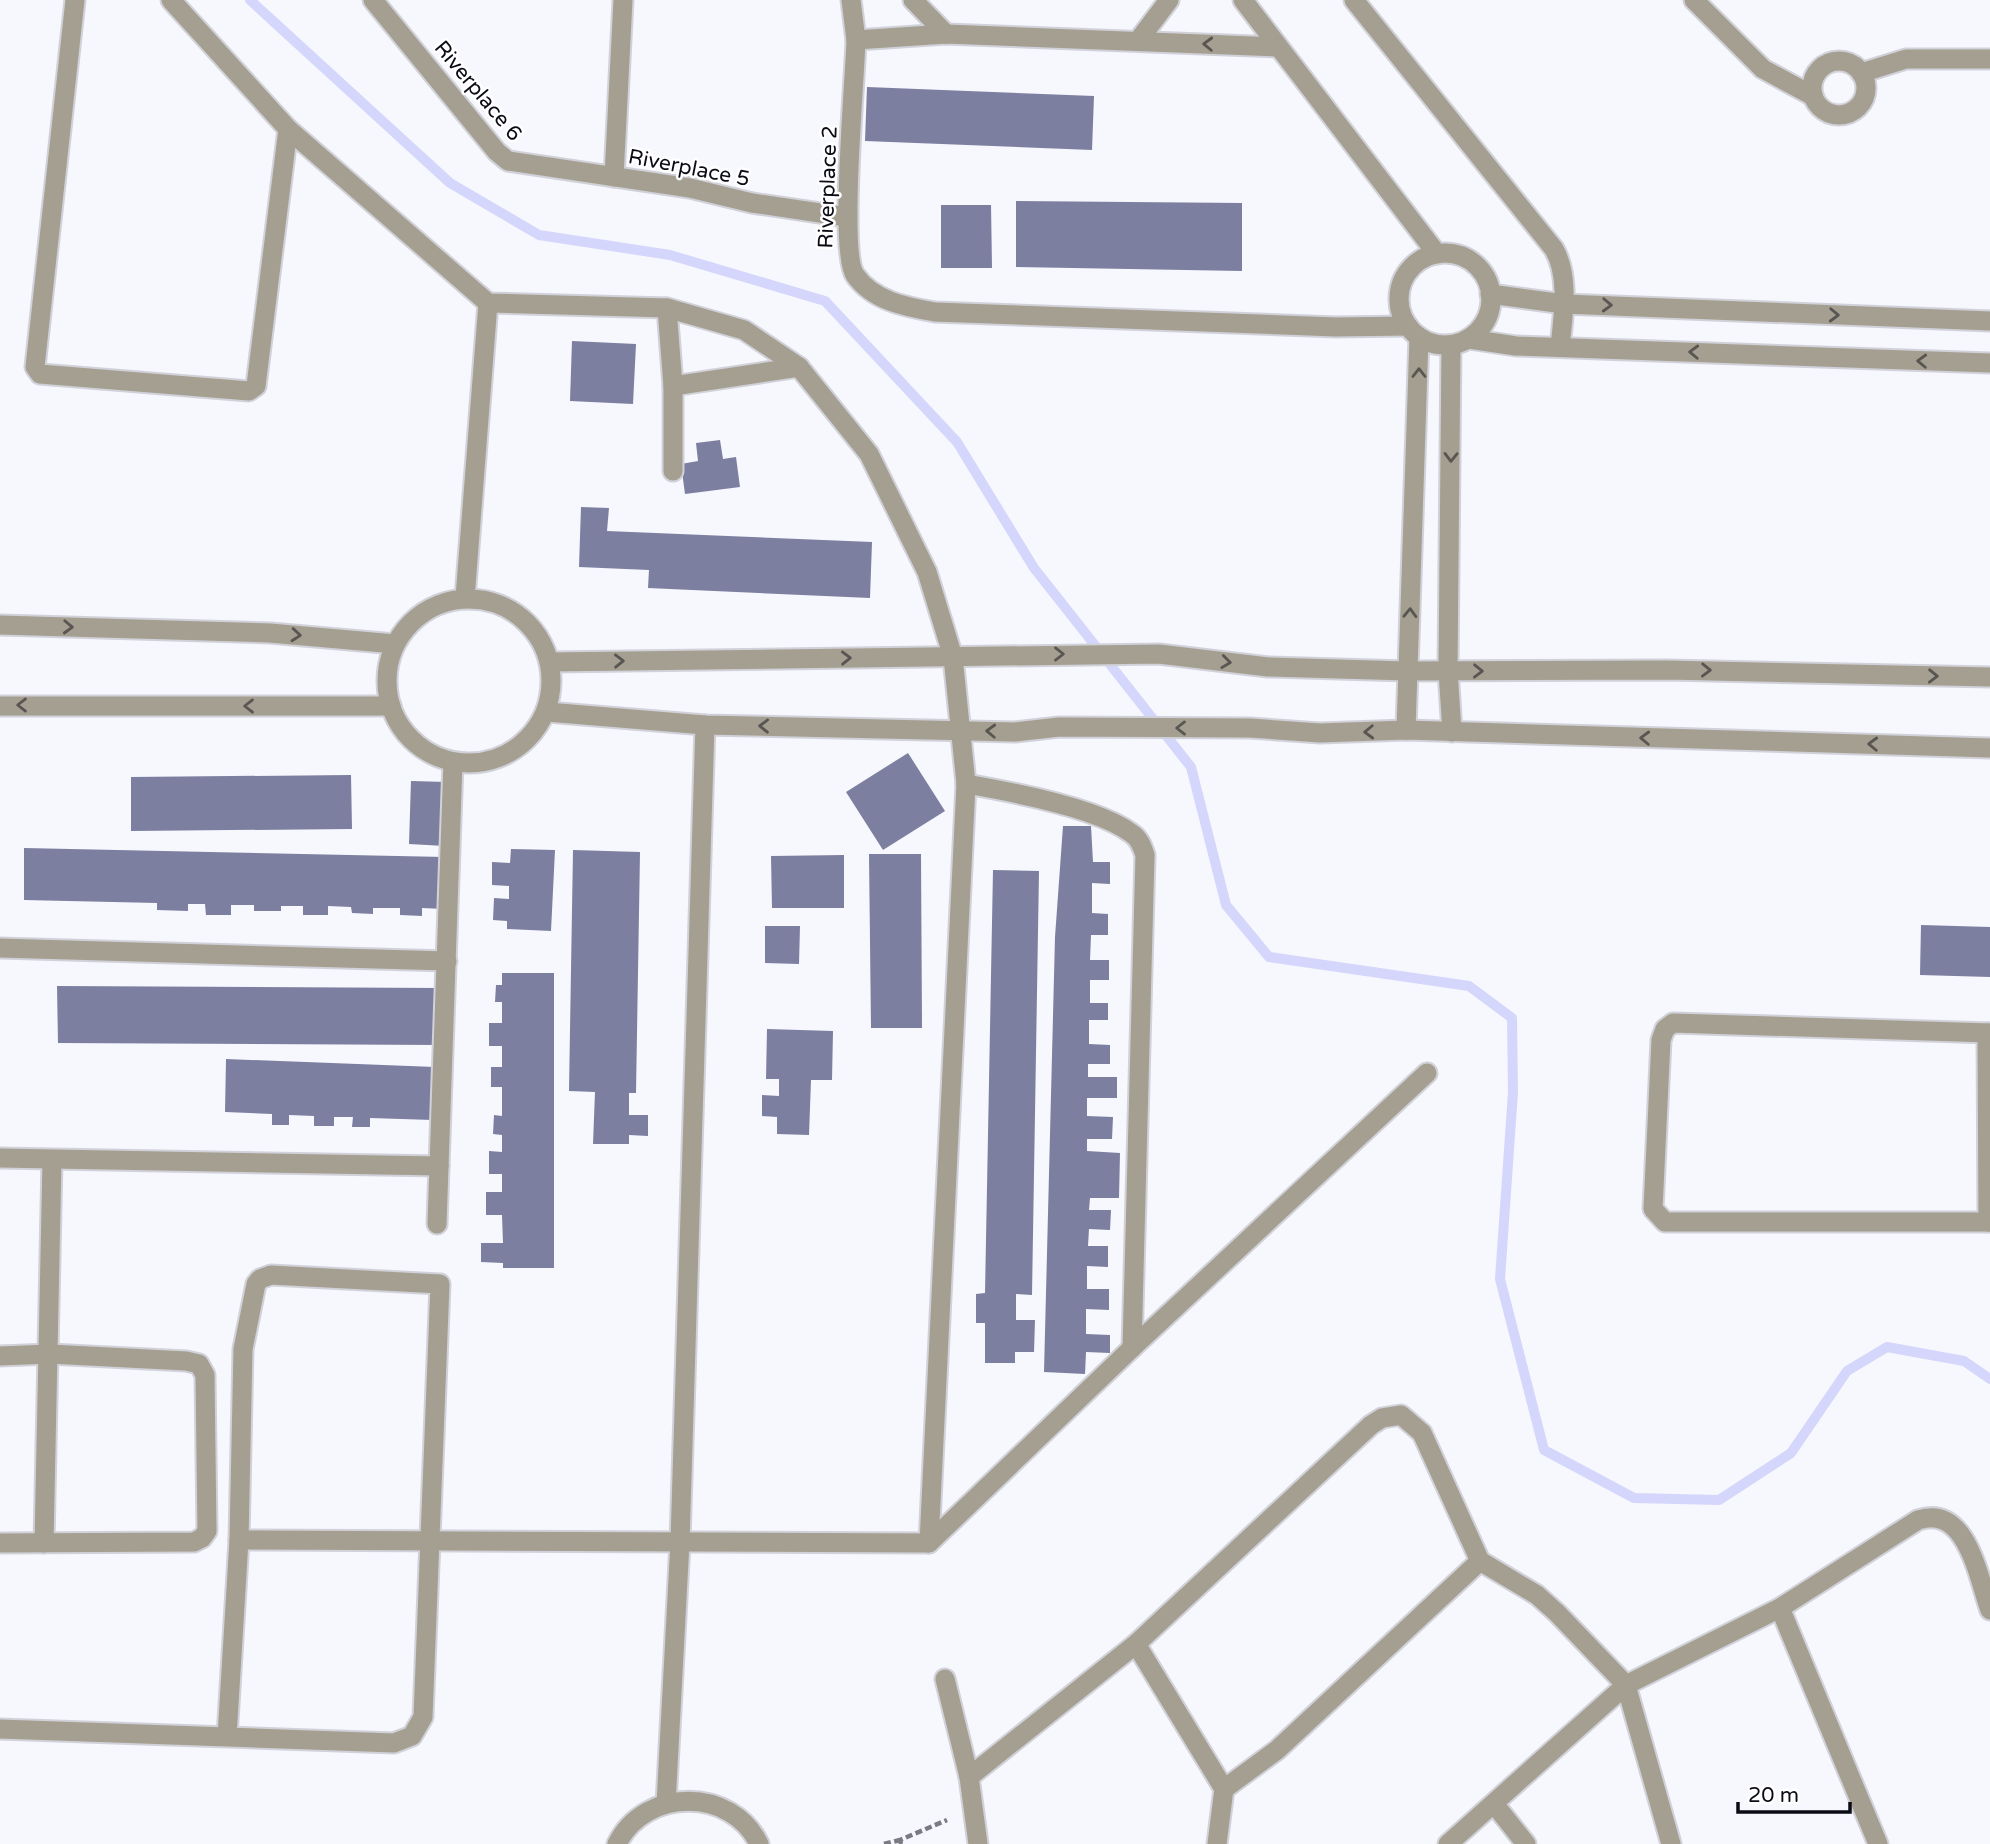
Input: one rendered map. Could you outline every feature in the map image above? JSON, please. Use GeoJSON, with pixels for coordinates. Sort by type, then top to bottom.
{"type":"FeatureCollection","features":[{"type":"Feature","properties":{"kind":"street"},"geometry":{"type":"LineString","coordinates":[[75,0],[35,367],[40,374],[249,391],[256,386],[289,129]]}},
{"type":"Feature","properties":{"kind":"street"},"geometry":{"type":"LineString","coordinates":[[171,0],[289,129],[488,303],[667,308],[744,330],[799,367],[869,454],[927,572],[953,657],[966,784],[929,1543]]}},
{"type":"Feature","properties":{"kind":"street","name":"Riverplace 6"},"geometry":{"type":"LineString","coordinates":[[373,0],[503,157],[514,163],[614,177]]}},
{"type":"Feature","properties":{"kind":"street","name":"Riverplace 5"},"geometry":{"type":"LineString","coordinates":[[623,0],[614,177],[847,217]]}},
{"type":"Feature","properties":{"kind":"street"},"geometry":{"type":"LineString","coordinates":[[850,0],[856,40],[946,34],[1276,47]]}},
{"type":"Feature","properties":{"kind":"street"},"geometry":{"type":"LineString","coordinates":[[913,0],[946,34]]}},
{"type":"Feature","properties":{"kind":"street"},"geometry":{"type":"LineString","coordinates":[[1139,41],[1169,0]]}},
{"type":"Feature","properties":{"kind":"street"},"geometry":{"type":"LineString","coordinates":[[1243,0],[1276,47],[1437,254]]}},
{"type":"Feature","properties":{"kind":"street"},"geometry":{"type":"LineString","coordinates":[[1354,0],[1554,249],[1561,267],[1564,304],[1560,347]]}},
{"type":"Feature","properties":{"kind":"street"},"geometry":{"type":"LineString","coordinates":[[1694,0],[1763,69],[1812,96],[1817,104],[1833,115],[1851,113],[1859,108],[1867,91],[1861,73],[1846,62],[1827,64],[1814,77],[1812,96]]}},
{"type":"Feature","properties":{"kind":"street","name":"Riverplace 2"},"geometry":{"type":"LineString","coordinates":[[856,40],[847,217],[849,263],[855,274],[874,293],[912,308],[935,312],[1413,332]]}},
{"type":"Feature","properties":{"kind":"street"},"geometry":{"type":"LineString","coordinates":[[1861,73],[1906,58],[1990,59]]}},
{"type":"Feature","properties":{"kind":"street"},"geometry":{"type":"LineString","coordinates":[[1460,342],[1482,326],[1489,311],[1490,294],[1478,268],[1452,254],[1437,254],[1410,268],[1402,281],[1399,296],[1400,312],[1413,332],[1434,344],[1460,342],[1990,363]]}},
{"type":"Feature","properties":{"kind":"street"},"geometry":{"type":"LineString","coordinates":[[1490,294],[1564,304],[1990,321]]}},
{"type":"Feature","properties":{"kind":"street"},"geometry":{"type":"LineString","coordinates":[[465,598],[488,303]]}},
{"type":"Feature","properties":{"kind":"street"},"geometry":{"type":"LineString","coordinates":[[667,308],[673,386],[673,471]]}},
{"type":"Feature","properties":{"kind":"street"},"geometry":{"type":"LineString","coordinates":[[1406,730],[1413,332]]}},
{"type":"Feature","properties":{"kind":"street"},"geometry":{"type":"LineString","coordinates":[[1452,732],[1448,670],[1460,342]]}},
{"type":"Feature","properties":{"kind":"street"},"geometry":{"type":"LineString","coordinates":[[673,386],[799,367]]}},
{"type":"Feature","properties":{"kind":"street"},"geometry":{"type":"LineString","coordinates":[[465,598],[488,600],[509,608],[528,622],[542,640],[550,662],[547,712],[538,729],[521,746],[500,758],[477,763],[453,762],[432,755],[414,742],[400,726],[391,706],[386,675],[394,644],[407,626],[424,612],[443,602],[465,598]]}},
{"type":"Feature","properties":{"kind":"street"},"geometry":{"type":"LineString","coordinates":[[0,625],[270,633],[394,644]]}},
{"type":"Feature","properties":{"kind":"street"},"geometry":{"type":"LineString","coordinates":[[550,662],[953,657],[991,654],[1159,654],[1268,667],[1407,671],[1667,670],[1990,677]]}},
{"type":"Feature","properties":{"kind":"street"},"geometry":{"type":"LineString","coordinates":[[0,706],[391,706]]}},
{"type":"Feature","properties":{"kind":"street"},"geometry":{"type":"LineString","coordinates":[[547,712],[705,725],[1015,732],[1059,727],[1250,728],[1320,733],[1406,730],[1990,748]]}},
{"type":"Feature","properties":{"kind":"street"},"geometry":{"type":"LineString","coordinates":[[666,1804],[680,1542],[705,725]]}},
{"type":"Feature","properties":{"kind":"street"},"geometry":{"type":"LineString","coordinates":[[437,1224],[453,762]]}},
{"type":"Feature","properties":{"kind":"street"},"geometry":{"type":"LineString","coordinates":[[966,784],[1007,791],[1103,819],[1130,832],[1138,839],[1145,855],[1132,1348]]}},
{"type":"Feature","properties":{"kind":"street"},"geometry":{"type":"LineString","coordinates":[[0,948],[447,961]]}},
{"type":"Feature","properties":{"kind":"street"},"geometry":{"type":"LineString","coordinates":[[1673,1023],[1989,1033],[1989,1222],[1665,1222],[1653,1209],[1661,1040],[1673,1023]]}},
{"type":"Feature","properties":{"kind":"street"},"geometry":{"type":"LineString","coordinates":[[239,1540],[929,1543],[1132,1348],[1427,1073]]}},
{"type":"Feature","properties":{"kind":"street"},"geometry":{"type":"LineString","coordinates":[[0,1158],[439,1166]]}},
{"type":"Feature","properties":{"kind":"street"},"geometry":{"type":"LineString","coordinates":[[44,1543],[52,1160]]}},
{"type":"Feature","properties":{"kind":"street"},"geometry":{"type":"LineString","coordinates":[[0,1729],[394,1743],[412,1736],[423,1717],[440,1284],[271,1275],[260,1279],[256,1284],[243,1349],[239,1540],[227,1737]]}},
{"type":"Feature","properties":{"kind":"street"},"geometry":{"type":"LineString","coordinates":[[0,1356],[50,1354],[186,1360],[199,1364],[205,1375],[207,1531],[202,1538],[194,1542],[0,1543]]}},
{"type":"Feature","properties":{"kind":"street"},"geometry":{"type":"LineString","coordinates":[[969,1777],[1136,1643],[1371,1425],[1395,1415],[1407,1418],[1422,1433],[1480,1561],[1537,1595],[1626,1685],[1671,1844]]}},
{"type":"Feature","properties":{"kind":"street"},"geometry":{"type":"LineString","coordinates":[[1448,1844],[1495,1805],[1626,1685],[1780,1608],[1918,1520],[1928,1516],[1947,1521],[1961,1533],[1990,1610]]}},
{"type":"Feature","properties":{"kind":"street"},"geometry":{"type":"LineString","coordinates":[[1224,1789],[1277,1750],[1480,1561]]}},
{"type":"Feature","properties":{"kind":"street"},"geometry":{"type":"LineString","coordinates":[[1780,1608],[1878,1844]]}},
{"type":"Feature","properties":{"kind":"street"},"geometry":{"type":"LineString","coordinates":[[1136,1643],[1224,1789],[1217,1844]]}},
{"type":"Feature","properties":{"kind":"street"},"geometry":{"type":"LineString","coordinates":[[945,1679],[969,1777],[978,1844]]}},
{"type":"Feature","properties":{"kind":"street"},"geometry":{"type":"LineString","coordinates":[[617,1844],[639,1818],[666,1804],[687,1800],[708,1803],[728,1811],[745,1823],[760,1844]]}},
{"type":"Feature","properties":{"kind":"street"},"geometry":{"type":"LineString","coordinates":[[1495,1805],[1527,1844]]}},
{"type":"Feature","properties":{"kind":"path"},"geometry":{"type":"LineString","coordinates":[[884,1844],[901,1842],[974,1810]]}},
{"type":"Feature","properties":{"kind":"building"},"geometry":{"type":"Polygon","coordinates":[[[867,87],[1094,96],[1092,150],[865,141],[867,87]]]}},
{"type":"Feature","properties":{"kind":"building"},"geometry":{"type":"Polygon","coordinates":[[[1016,201],[1242,203],[1242,271],[1016,267],[1016,201]]]}},
{"type":"Feature","properties":{"kind":"building"},"geometry":{"type":"Polygon","coordinates":[[[941,205],[991,205],[992,268],[941,268],[941,205]]]}},
{"type":"Feature","properties":{"kind":"building"},"geometry":{"type":"Polygon","coordinates":[[[572,341],[636,344],[633,404],[570,401],[572,341]]]}},
{"type":"Feature","properties":{"kind":"building"},"geometry":{"type":"Polygon","coordinates":[[[720,440],[723,459],[736,457],[740,487],[685,494],[681,464],[698,461],[696,443],[720,440]]]}},
{"type":"Feature","properties":{"kind":"building"},"geometry":{"type":"Polygon","coordinates":[[[581,507],[609,508],[607,531],[872,542],[870,598],[648,588],[649,570],[579,567],[581,507]]]}},
{"type":"Feature","properties":{"kind":"building"},"geometry":{"type":"Polygon","coordinates":[[[908,753],[945,811],[883,850],[846,792],[908,753]]]}},
{"type":"Feature","properties":{"kind":"building"},"geometry":{"type":"Polygon","coordinates":[[[351,775],[352,829],[131,831],[131,777],[351,775]]]}},
{"type":"Feature","properties":{"kind":"building"},"geometry":{"type":"Polygon","coordinates":[[[411,781],[447,782],[445,846],[409,844],[411,781]]]}},
{"type":"Feature","properties":{"kind":"building"},"geometry":{"type":"Polygon","coordinates":[[[1063,826],[1091,826],[1093,862],[1110,862],[1110,884],[1092,883],[1092,913],[1108,914],[1108,935],[1091,935],[1090,960],[1109,960],[1109,980],[1090,980],[1090,1003],[1108,1003],[1108,1020],[1089,1020],[1089,1044],[1110,1045],[1110,1064],[1088,1064],[1088,1077],[1117,1077],[1117,1098],[1087,1098],[1087,1116],[1113,1117],[1112,1139],[1087,1139],[1087,1151],[1120,1153],[1119,1198],[1090,1198],[1089,1210],[1111,1210],[1110,1230],[1089,1229],[1088,1246],[1108,1246],[1108,1267],[1087,1266],[1087,1289],[1109,1289],[1109,1310],[1086,1309],[1086,1334],[1110,1335],[1110,1353],[1086,1352],[1085,1374],[1044,1372],[1055,937],[1063,826]]]}},
{"type":"Feature","properties":{"kind":"building"},"geometry":{"type":"Polygon","coordinates":[[[24,848],[445,857],[444,909],[422,908],[422,916],[400,915],[400,908],[373,908],[373,914],[352,913],[351,907],[328,906],[328,915],[303,915],[303,906],[281,906],[281,911],[254,911],[254,905],[231,905],[231,915],[206,915],[205,904],[188,904],[188,911],[157,910],[157,903],[24,900],[24,848]]]}},
{"type":"Feature","properties":{"kind":"building"},"geometry":{"type":"Polygon","coordinates":[[[511,849],[555,850],[551,931],[507,929],[507,921],[493,920],[494,898],[509,899],[509,886],[492,885],[492,862],[510,863],[511,849]]]}},
{"type":"Feature","properties":{"kind":"building"},"geometry":{"type":"Polygon","coordinates":[[[573,850],[640,852],[636,1093],[629,1093],[629,1115],[648,1115],[648,1136],[629,1135],[629,1144],[593,1144],[595,1092],[569,1091],[573,850]]]}},
{"type":"Feature","properties":{"kind":"building"},"geometry":{"type":"Polygon","coordinates":[[[869,854],[921,854],[922,1028],[871,1028],[869,854]]]}},
{"type":"Feature","properties":{"kind":"building"},"geometry":{"type":"Polygon","coordinates":[[[844,855],[844,908],[772,908],[771,856],[844,855]]]}},
{"type":"Feature","properties":{"kind":"building"},"geometry":{"type":"Polygon","coordinates":[[[993,870],[1039,871],[1032,1295],[1016,1294],[1016,1320],[1035,1320],[1034,1352],[1015,1352],[1015,1363],[985,1363],[985,1323],[976,1323],[976,1294],[985,1293],[993,870]]]}},
{"type":"Feature","properties":{"kind":"building"},"geometry":{"type":"Polygon","coordinates":[[[1921,925],[1990,927],[1990,977],[1920,975],[1921,925]]]}},
{"type":"Feature","properties":{"kind":"building"},"geometry":{"type":"Polygon","coordinates":[[[765,926],[800,926],[799,964],[765,963],[765,926]]]}},
{"type":"Feature","properties":{"kind":"building"},"geometry":{"type":"Polygon","coordinates":[[[502,973],[554,973],[554,1268],[503,1268],[503,1263],[481,1262],[481,1243],[503,1243],[502,1215],[486,1215],[486,1192],[502,1192],[502,1174],[489,1174],[489,1151],[502,1152],[502,1135],[493,1134],[494,1115],[502,1116],[502,1087],[491,1087],[491,1067],[502,1067],[502,1046],[489,1046],[489,1023],[502,1023],[502,1002],[495,1002],[496,985],[502,985],[502,973]]]}},
{"type":"Feature","properties":{"kind":"building"},"geometry":{"type":"Polygon","coordinates":[[[57,986],[439,988],[439,1045],[58,1043],[57,986]]]}},
{"type":"Feature","properties":{"kind":"building"},"geometry":{"type":"Polygon","coordinates":[[[767,1029],[833,1031],[832,1080],[811,1080],[809,1135],[777,1134],[777,1117],[762,1116],[762,1095],[779,1096],[779,1079],[766,1079],[767,1029]]]}},
{"type":"Feature","properties":{"kind":"building"},"geometry":{"type":"Polygon","coordinates":[[[226,1059],[435,1067],[433,1120],[370,1118],[370,1127],[352,1127],[353,1117],[334,1117],[334,1126],[314,1126],[314,1116],[289,1115],[289,1125],[272,1125],[272,1114],[225,1112],[226,1059]]]}},
{"type":"Feature","properties":{"kind":"waterway"},"geometry":{"type":"LineString","coordinates":[[250,0],[450,183],[539,235],[670,255],[825,301],[957,442],[1034,568],[1191,767],[1226,905],[1269,957],[1469,986],[1512,1018],[1513,1092],[1500,1279],[1544,1450],[1634,1498],[1719,1500],[1791,1453],[1847,1371],[1887,1347],[1964,1361],[1990,1379]]}}]}
